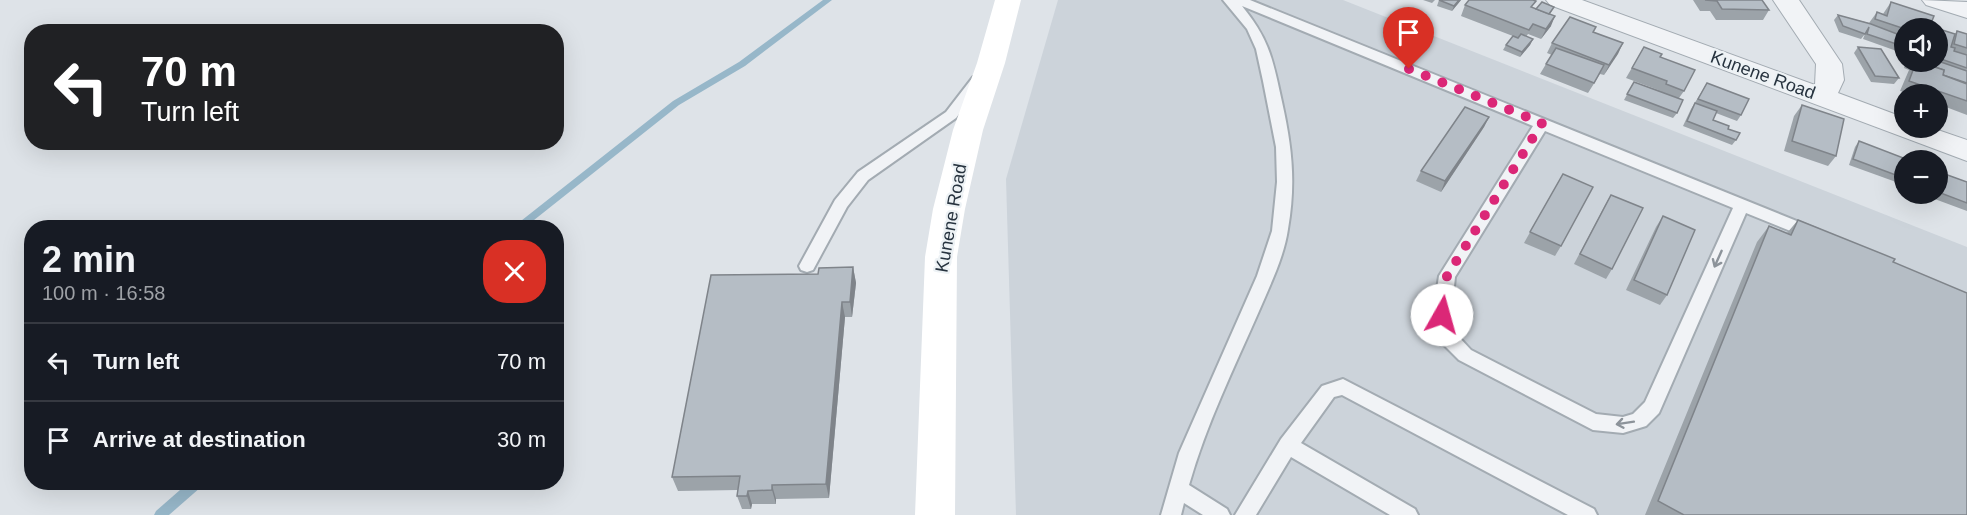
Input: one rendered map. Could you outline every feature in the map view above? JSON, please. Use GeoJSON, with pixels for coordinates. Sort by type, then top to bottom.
{"type":"FeatureCollection","features":[{"type":"Feature","properties":{"kind":"street","name":"Kunene Road"},"geometry":{"type":"LineString","coordinates":[[935,515],[941,256],[968,130],[991,63],[1008,0]]}},
{"type":"Feature","properties":{"kind":"street","name":"Kunene Road"},"geometry":{"type":"LineString","coordinates":[[1559,0],[1967,151]]}},
{"type":"Feature","properties":{"kind":"street"},"geometry":{"type":"LineString","coordinates":[[1786,0],[1829,64],[1830,80],[1822,97]]}},
{"type":"Feature","properties":{"kind":"street"},"geometry":{"type":"LineString","coordinates":[[1935,0],[1967,10]]}},
{"type":"Feature","properties":{"kind":"lane"},"geometry":{"type":"LineString","coordinates":[[1171,515],[1190,453],[1265,276],[1281,221],[1285,182],[1284,147],[1263,49],[1253,28],[1230,0]]}},
{"type":"Feature","properties":{"kind":"lane"},"geometry":{"type":"LineString","coordinates":[[1239,0],[1826,240]]}},
{"type":"Feature","properties":{"kind":"lane"},"geometry":{"type":"LineString","coordinates":[[807,266],[841,204],[863,176],[951,115],[991,63]]}},
{"type":"Feature","properties":{"kind":"lane"},"geometry":{"type":"LineString","coordinates":[[1542,123],[1447,276],[1442,315],[1450,340],[1465,355],[1593,422],[1623,425],[1640,420],[1653,406],[1742,206]]}},
{"type":"Feature","properties":{"kind":"lane"},"geometry":{"type":"LineString","coordinates":[[1245,515],[1288,445],[1328,391],[1334,388],[1348,388],[1587,515]]}},
{"type":"Feature","properties":{"kind":"lane"},"geometry":{"type":"LineString","coordinates":[[1288,445],[1408,515]]}},
{"type":"Feature","properties":{"kind":"lane"},"geometry":{"type":"LineString","coordinates":[[1179,489],[1220,515]]}},
{"type":"Feature","properties":{"kind":"shaded area"},"geometry":{"type":"Polygon","coordinates":[[[1058,0],[1343,0],[1967,247],[1967,515],[1016,515],[1006,179],[1058,0]]]}},
{"type":"Feature","properties":{"kind":"building"},"geometry":{"type":"Polygon","coordinates":[[[1439,0],[1459,0],[1454,6],[1439,0]]]}},
{"type":"Feature","properties":{"kind":"building"},"geometry":{"type":"Polygon","coordinates":[[[1469,0],[1533,0],[1536,1],[1531,7],[1555,16],[1546,29],[1533,24],[1529,30],[1465,5],[1469,0]]]}},
{"type":"Feature","properties":{"kind":"building"},"geometry":{"type":"Polygon","coordinates":[[[1705,0],[1762,0],[1769,10],[1722,9],[1717,1],[1705,0]]]}},
{"type":"Feature","properties":{"kind":"building"},"geometry":{"type":"Polygon","coordinates":[[[1542,2],[1554,7],[1549,14],[1536,9],[1542,2]]]}},
{"type":"Feature","properties":{"kind":"building"},"geometry":{"type":"Polygon","coordinates":[[[1891,2],[1934,16],[1933,18],[1894,18],[1894,25],[1875,19],[1877,12],[1887,16],[1891,2]]]}},
{"type":"Feature","properties":{"kind":"building"},"geometry":{"type":"Polygon","coordinates":[[[1838,15],[1894,33],[1894,43],[1867,34],[1869,27],[1865,34],[1843,26],[1838,15]]]}},
{"type":"Feature","properties":{"kind":"building"},"geometry":{"type":"Polygon","coordinates":[[[1570,17],[1596,27],[1593,32],[1623,43],[1609,65],[1552,43],[1570,17]]]}},
{"type":"Feature","properties":{"kind":"building"},"geometry":{"type":"Polygon","coordinates":[[[1957,31],[1967,34],[1967,48],[1954,44],[1957,31]]]}},
{"type":"Feature","properties":{"kind":"building"},"geometry":{"type":"Polygon","coordinates":[[[1948,32],[1955,34],[1951,47],[1955,48],[1954,51],[1967,55],[1967,68],[1948,61],[1948,32]]]}},
{"type":"Feature","properties":{"kind":"building"},"geometry":{"type":"Polygon","coordinates":[[[1521,34],[1533,39],[1522,52],[1506,45],[1513,36],[1518,38],[1521,34]]]}},
{"type":"Feature","properties":{"kind":"building"},"geometry":{"type":"Polygon","coordinates":[[[1644,47],[1662,54],[1660,57],[1695,70],[1684,91],[1666,84],[1667,81],[1632,68],[1644,47]]]}},
{"type":"Feature","properties":{"kind":"building"},"geometry":{"type":"Polygon","coordinates":[[[1858,47],[1881,49],[1899,78],[1875,76],[1858,47]]]}},
{"type":"Feature","properties":{"kind":"building"},"geometry":{"type":"Polygon","coordinates":[[[1556,48],[1604,65],[1594,83],[1546,64],[1556,48]]]}},
{"type":"Feature","properties":{"kind":"building"},"geometry":{"type":"Polygon","coordinates":[[[1948,64],[1967,71],[1967,83],[1943,75],[1944,72],[1948,72],[1948,64]]]}},
{"type":"Feature","properties":{"kind":"building"},"geometry":{"type":"Polygon","coordinates":[[[1912,72],[1944,72],[1943,75],[1967,84],[1967,101],[1948,94],[1948,84],[1918,84],[1909,81],[1912,72]]]}},
{"type":"Feature","properties":{"kind":"building"},"geometry":{"type":"Polygon","coordinates":[[[1634,82],[1683,100],[1677,113],[1627,94],[1634,82]]]}},
{"type":"Feature","properties":{"kind":"building"},"geometry":{"type":"Polygon","coordinates":[[[1707,83],[1749,99],[1741,115],[1698,99],[1707,83]]]}},
{"type":"Feature","properties":{"kind":"building"},"geometry":{"type":"Polygon","coordinates":[[[1695,103],[1717,111],[1713,120],[1740,133],[1736,140],[1687,121],[1695,103]]]}},
{"type":"Feature","properties":{"kind":"building"},"geometry":{"type":"Polygon","coordinates":[[[1802,105],[1844,119],[1836,156],[1792,141],[1802,105]]]}},
{"type":"Feature","properties":{"kind":"building"},"geometry":{"type":"Polygon","coordinates":[[[1465,107],[1489,117],[1445,181],[1421,171],[1465,107]]]}},
{"type":"Feature","properties":{"kind":"building"},"geometry":{"type":"Polygon","coordinates":[[[1859,141],[1894,154],[1894,174],[1853,159],[1859,141]]]}},
{"type":"Feature","properties":{"kind":"building"},"geometry":{"type":"Polygon","coordinates":[[[1563,174],[1593,187],[1561,246],[1530,232],[1563,174]]]}},
{"type":"Feature","properties":{"kind":"building"},"geometry":{"type":"Polygon","coordinates":[[[1948,175],[1967,182],[1967,203],[1948,196],[1948,175]]]}},
{"type":"Feature","properties":{"kind":"building"},"geometry":{"type":"Polygon","coordinates":[[[1611,195],[1643,208],[1612,269],[1580,254],[1611,195]]]}},
{"type":"Feature","properties":{"kind":"building"},"geometry":{"type":"Polygon","coordinates":[[[1663,216],[1695,230],[1667,295],[1634,280],[1663,216]]]}},
{"type":"Feature","properties":{"kind":"building"},"geometry":{"type":"Polygon","coordinates":[[[1798,220],[1895,259],[1893,262],[1967,293],[1967,515],[1684,515],[1658,501],[1769,226],[1791,235],[1798,220]]]}},
{"type":"Feature","properties":{"kind":"building"},"geometry":{"type":"Polygon","coordinates":[[[853,267],[850,302],[842,302],[826,484],[772,485],[772,490],[748,491],[747,496],[737,496],[740,476],[672,477],[711,275],[818,274],[819,268],[853,267]]]}},
{"type":"Feature","properties":{"kind":"waterway"},"geometry":{"type":"LineString","coordinates":[[527,220],[676,103],[742,64],[828,0]]}},
{"type":"Feature","properties":{"kind":"waterway"},"geometry":{"type":"LineString","coordinates":[[160,515],[189,490]]}},
{"type":"Feature","properties":{"kind":"route"},"geometry":{"type":"LineString","coordinates":[[1409,69],[1542,123],[1447,276],[1442,315]]}}]}
